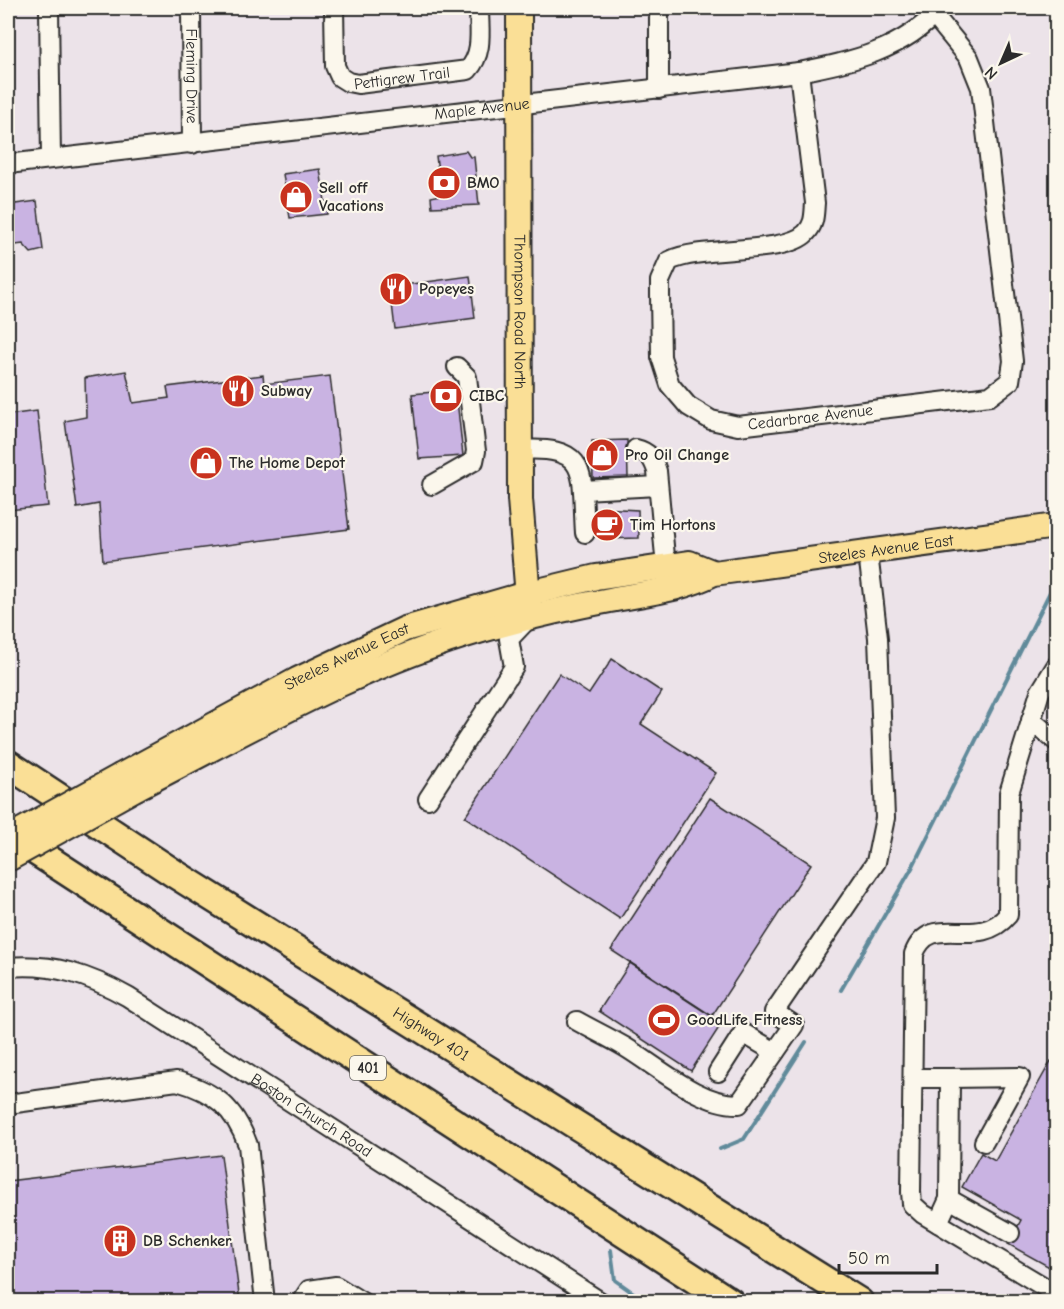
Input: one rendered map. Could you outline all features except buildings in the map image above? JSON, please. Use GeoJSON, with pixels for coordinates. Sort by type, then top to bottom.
{"type":"FeatureCollection","features":[{"type":"Feature","properties":{"kind":"highway","name":"Highway 401"},"geometry":{"type":"LineString","coordinates":[[8,764],[175,874],[859,1302]]}},
{"type":"Feature","properties":{"kind":"highway","name":"401"},"geometry":{"type":"LineString","coordinates":[[8,833],[730,1302]]}},
{"type":"Feature","properties":{"kind":"main road","name":"Thompson Road North"},"geometry":{"type":"LineString","coordinates":[[519,8],[520,450],[528,605]]}},
{"type":"Feature","properties":{"kind":"main road","name":"Steeles Avenue East"},"geometry":{"type":"LineString","coordinates":[[528,605],[692,585],[714,573],[1056,526]]}},
{"type":"Feature","properties":{"kind":"main road","name":"Steeles Avenue East"},"geometry":{"type":"LineString","coordinates":[[8,838],[403,657],[481,630],[528,605],[596,577],[689,563],[714,573]]}},
{"type":"Feature","properties":{"kind":"main road","name":"Steeles Avenue East"},"geometry":{"type":"LineString","coordinates":[[8,858],[129,782]]}},
{"type":"Feature","properties":{"kind":"street"},"geometry":{"type":"LineString","coordinates":[[49,8],[51,159]]}},
{"type":"Feature","properties":{"kind":"street","name":"Fleming Drive"},"geometry":{"type":"LineString","coordinates":[[191,8],[192,144]]}},
{"type":"Feature","properties":{"kind":"street","name":"Pettigrew Trail"},"geometry":{"type":"LineString","coordinates":[[333,8],[335,66],[340,77],[358,84],[468,70],[474,64],[479,50],[479,8]]}},
{"type":"Feature","properties":{"kind":"street"},"geometry":{"type":"LineString","coordinates":[[659,8],[659,89]]}},
{"type":"Feature","properties":{"kind":"street","name":"Maple Avenue"},"geometry":{"type":"LineString","coordinates":[[8,164],[799,72],[861,59],[878,53],[937,11]]}},
{"type":"Feature","properties":{"kind":"street","name":"Cedarbrae Avenue"},"geometry":{"type":"LineString","coordinates":[[799,72],[815,203],[813,224],[807,232],[793,242],[696,254],[669,261],[660,281],[660,296],[661,357],[670,385],[688,406],[711,420],[738,426],[990,396],[1010,381],[1013,361],[981,88],[969,58],[937,11]]}},
{"type":"Feature","properties":{"kind":"street"},"geometry":{"type":"LineString","coordinates":[[432,485],[474,461],[476,451],[467,377],[465,372],[457,367]]}},
{"type":"Feature","properties":{"kind":"street"},"geometry":{"type":"LineString","coordinates":[[520,450],[542,448],[569,455],[579,466],[583,490],[585,533]]}},
{"type":"Feature","properties":{"kind":"street"},"geometry":{"type":"LineString","coordinates":[[636,449],[645,451],[654,460],[666,567]]}},
{"type":"Feature","properties":{"kind":"street"},"geometry":{"type":"LineString","coordinates":[[583,490],[658,486]]}},
{"type":"Feature","properties":{"kind":"street"},"geometry":{"type":"LineString","coordinates":[[577,1021],[623,1046],[704,1097],[727,1104],[739,1104],[794,1025],[774,1012],[876,862],[885,818],[878,638],[868,553]]}},
{"type":"Feature","properties":{"kind":"street"},"geometry":{"type":"LineString","coordinates":[[428,799],[514,667],[509,639],[528,605]]}},
{"type":"Feature","properties":{"kind":"street"},"geometry":{"type":"LineString","coordinates":[[1056,666],[1051,686],[1040,692],[1009,793],[1008,915],[998,927],[984,932],[933,932],[919,941],[914,954],[912,1204],[938,1223],[1056,1294]]}},
{"type":"Feature","properties":{"kind":"street"},"geometry":{"type":"LineString","coordinates":[[1031,720],[1056,741]]}},
{"type":"Feature","properties":{"kind":"street","name":"Boston Church Road"},"geometry":{"type":"LineString","coordinates":[[8,967],[40,966],[75,972],[128,997],[601,1302]]}},
{"type":"Feature","properties":{"kind":"street"},"geometry":{"type":"LineString","coordinates":[[718,1072],[743,1033],[775,1053]]}},
{"type":"Feature","properties":{"kind":"street"},"geometry":{"type":"LineString","coordinates":[[913,1078],[1020,1077],[984,1142]]}},
{"type":"Feature","properties":{"kind":"street"},"geometry":{"type":"LineString","coordinates":[[938,1223],[949,1198],[950,1078]]}},
{"type":"Feature","properties":{"kind":"street"},"geometry":{"type":"LineString","coordinates":[[8,1104],[177,1081],[201,1088],[222,1102],[240,1121],[248,1144],[265,1302]]}},
{"type":"Feature","properties":{"kind":"street"},"geometry":{"type":"LineString","coordinates":[[949,1198],[1010,1233]]}},
{"type":"Feature","properties":{"kind":"street"},"geometry":{"type":"LineString","coordinates":[[300,1302],[309,1290],[336,1286],[362,1302]]}},
{"type":"Feature","properties":{"kind":"waterway"},"geometry":{"type":"LineString","coordinates":[[841,990],[912,868],[1056,580]]}},
{"type":"Feature","properties":{"kind":"waterway"},"geometry":{"type":"LineString","coordinates":[[720,1149],[744,1139],[806,1042]]}},
{"type":"Feature","properties":{"kind":"waterway"},"geometry":{"type":"LineString","coordinates":[[611,1250],[615,1280],[646,1302]]}},
{"type":"Feature","properties":{"kind":"place","name":"BMO"},"geometry":{"type":"Point","coordinates":[444,183]}},
{"type":"Feature","properties":{"kind":"place","name":"Sell off Vacations"},"geometry":{"type":"Point","coordinates":[296,197]}},
{"type":"Feature","properties":{"kind":"place","name":"Popeyes"},"geometry":{"type":"Point","coordinates":[396,289]}},
{"type":"Feature","properties":{"kind":"place","name":"Subway"},"geometry":{"type":"Point","coordinates":[238,391]}},
{"type":"Feature","properties":{"kind":"place","name":"CIBC"},"geometry":{"type":"Point","coordinates":[446,396]}},
{"type":"Feature","properties":{"kind":"place","name":"Pro Oil Change"},"geometry":{"type":"Point","coordinates":[602,455]}},
{"type":"Feature","properties":{"kind":"place","name":"The Home Depot"},"geometry":{"type":"Point","coordinates":[206,463]}},
{"type":"Feature","properties":{"kind":"place","name":"Tim Hortons"},"geometry":{"type":"Point","coordinates":[607,525]}},
{"type":"Feature","properties":{"kind":"place","name":"GoodLife Fitness"},"geometry":{"type":"Point","coordinates":[664,1020]}},
{"type":"Feature","properties":{"kind":"place","name":"DB Schenker"},"geometry":{"type":"Point","coordinates":[120,1241]}}]}
